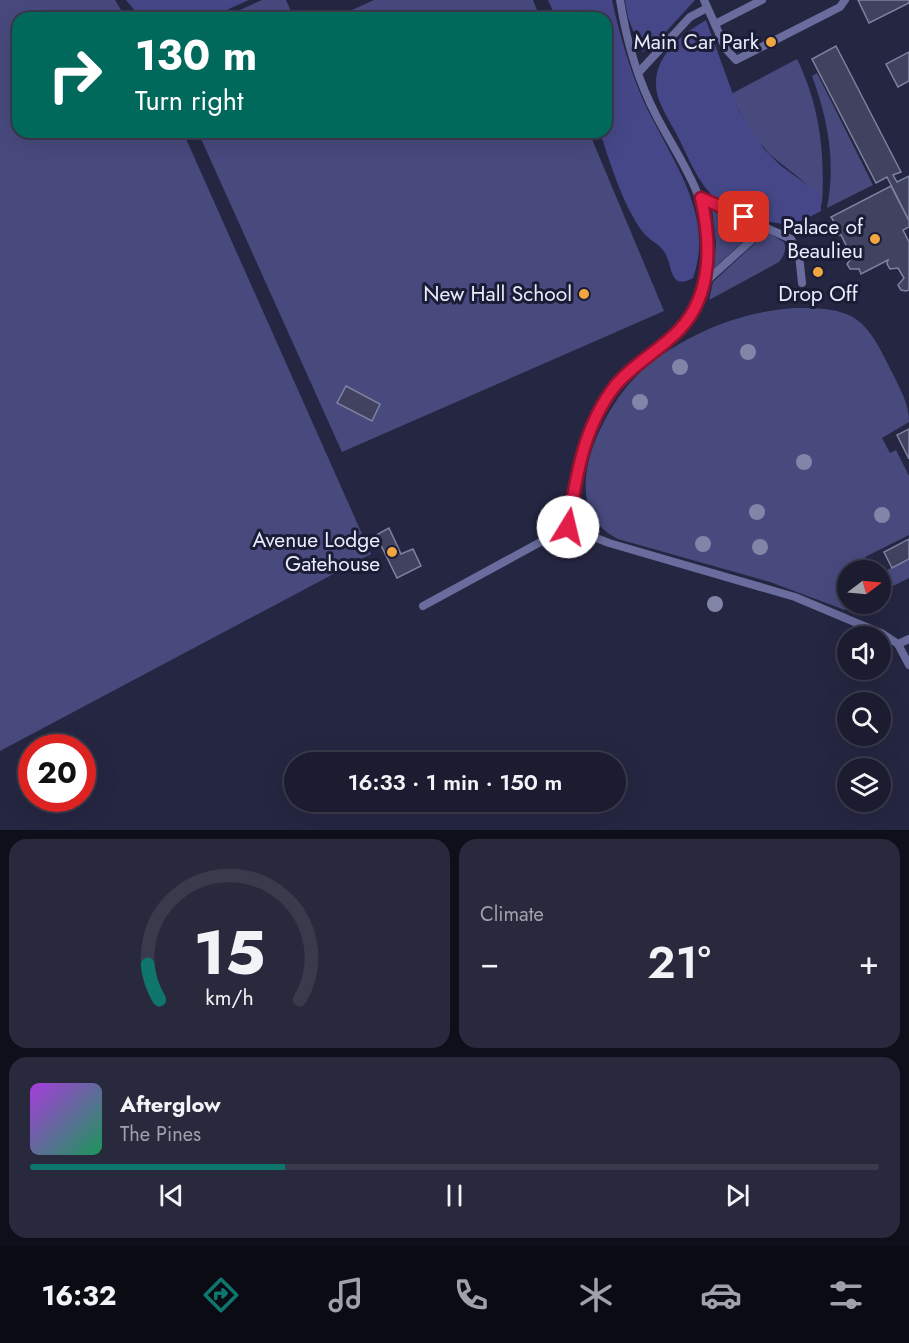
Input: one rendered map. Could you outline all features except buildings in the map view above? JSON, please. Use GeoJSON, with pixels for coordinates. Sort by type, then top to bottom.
{"type":"FeatureCollection","features":[{"type":"Feature","properties":{"kind":"lane"},"geometry":{"type":"LineString","coordinates":[[620,0],[623,22],[657,117],[701,198],[708,246],[704,284]]}},
{"type":"Feature","properties":{"kind":"lane"},"geometry":{"type":"LineString","coordinates":[[715,24],[762,0]]}},
{"type":"Feature","properties":{"kind":"lane"},"geometry":{"type":"LineString","coordinates":[[639,72],[705,4],[726,49],[736,60],[840,7],[845,0]]}},
{"type":"Feature","properties":{"kind":"lane"},"geometry":{"type":"LineString","coordinates":[[701,198],[791,239],[799,255],[802,284]]}},
{"type":"Feature","properties":{"kind":"lane"},"geometry":{"type":"LineString","coordinates":[[568,527],[578,465],[589,432],[615,386],[681,328],[704,284],[766,226]]}},
{"type":"Feature","properties":{"kind":"lane"},"geometry":{"type":"LineString","coordinates":[[423,606],[568,527],[609,543],[795,597],[883,634],[898,644],[909,665]]}},
{"type":"Feature","properties":{"kind":"lane"},"geometry":{"type":"LineString","coordinates":[[898,644],[909,639]]}},
{"type":"Feature","properties":{"kind":"shaded area"},"geometry":{"type":"Polygon","coordinates":[[[0,0],[115,0],[122,12],[12,12],[12,138],[186,138],[371,554],[32,734],[18,734],[18,741],[0,751],[0,0]]]}},
{"type":"Feature","properties":{"kind":"shaded area"},"geometry":{"type":"Polygon","coordinates":[[[126,0],[249,0],[222,12],[136,12],[126,0]]]}},
{"type":"Feature","properties":{"kind":"shaded area"},"geometry":{"type":"Polygon","coordinates":[[[262,0],[286,0],[291,12],[235,12],[262,0]]]}},
{"type":"Feature","properties":{"kind":"shaded area"},"geometry":{"type":"Polygon","coordinates":[[[374,0],[533,0],[538,12],[347,12],[374,0]]]}},
{"type":"Feature","properties":{"kind":"shaded area"},"geometry":{"type":"Polygon","coordinates":[[[548,0],[612,0],[624,47],[640,93],[685,182],[693,206],[698,229],[699,253],[693,278],[685,281],[676,279],[665,253],[644,234],[635,221],[623,196],[602,138],[612,138],[612,12],[553,12],[548,0]]]}},
{"type":"Feature","properties":{"kind":"shaded area"},"geometry":{"type":"Polygon","coordinates":[[[625,0],[695,0],[651,48],[642,52],[628,18],[625,0]]]}},
{"type":"Feature","properties":{"kind":"shaded area"},"geometry":{"type":"Polygon","coordinates":[[[706,20],[739,111],[764,149],[780,165],[817,192],[821,198],[821,211],[795,223],[775,223],[763,220],[727,206],[710,193],[700,180],[663,109],[656,82],[657,72],[666,53],[680,38],[706,20]]]}},
{"type":"Feature","properties":{"kind":"shaded area"},"geometry":{"type":"Polygon","coordinates":[[[797,59],[816,112],[823,167],[822,205],[814,191],[761,144],[746,123],[731,94],[797,59]]]}},
{"type":"Feature","properties":{"kind":"shaded area"},"geometry":{"type":"Polygon","coordinates":[[[817,73],[873,185],[827,208],[831,174],[829,141],[812,76],[817,73]]]}},
{"type":"Feature","properties":{"kind":"shaded area"},"geometry":{"type":"Polygon","coordinates":[[[201,138],[592,138],[664,311],[342,452],[201,138]]]}},
{"type":"Feature","properties":{"kind":"shaded area"},"geometry":{"type":"Polygon","coordinates":[[[712,209],[718,209],[758,228],[714,268],[716,243],[712,209]]]}},
{"type":"Feature","properties":{"kind":"shaded area"},"geometry":{"type":"Polygon","coordinates":[[[767,232],[784,242],[784,252],[779,262],[709,300],[713,282],[767,232]]]}},
{"type":"Feature","properties":{"kind":"shaded area"},"geometry":{"type":"Polygon","coordinates":[[[816,308],[833,310],[857,320],[867,329],[884,355],[908,409],[909,422],[882,438],[890,453],[896,450],[909,476],[909,535],[865,557],[866,560],[837,560],[837,607],[770,582],[618,539],[600,526],[589,509],[586,489],[587,468],[593,446],[613,405],[634,379],[666,352],[696,335],[743,317],[776,310],[816,308]]]}},
{"type":"Feature","properties":{"kind":"shaded area"},"geometry":{"type":"Polygon","coordinates":[[[909,559],[909,578],[891,587],[891,568],[909,559]]]}},
{"type":"Feature","properties":{"kind":"place","name":"Main Car Park"},"geometry":{"type":"Point","coordinates":[771,42]}},
{"type":"Feature","properties":{"kind":"place","name":"Palace of Beaulieu"},"geometry":{"type":"Point","coordinates":[875,239]}},
{"type":"Feature","properties":{"kind":"place","name":"Drop Off"},"geometry":{"type":"Point","coordinates":[818,272]}},
{"type":"Feature","properties":{"kind":"place","name":"New Hall School"},"geometry":{"type":"Point","coordinates":[584,294]}},
{"type":"Feature","properties":{"kind":"place","name":"Avenue Lodge Gatehouse"},"geometry":{"type":"Point","coordinates":[392,552]}},
{"type":"Feature","properties":{"kind":"route"},"geometry":{"type":"LineString","coordinates":[[568,527],[578,465],[589,432],[603,405],[615,386],[634,367],[681,328],[704,284],[708,246],[701,198],[744,217]]}}]}
